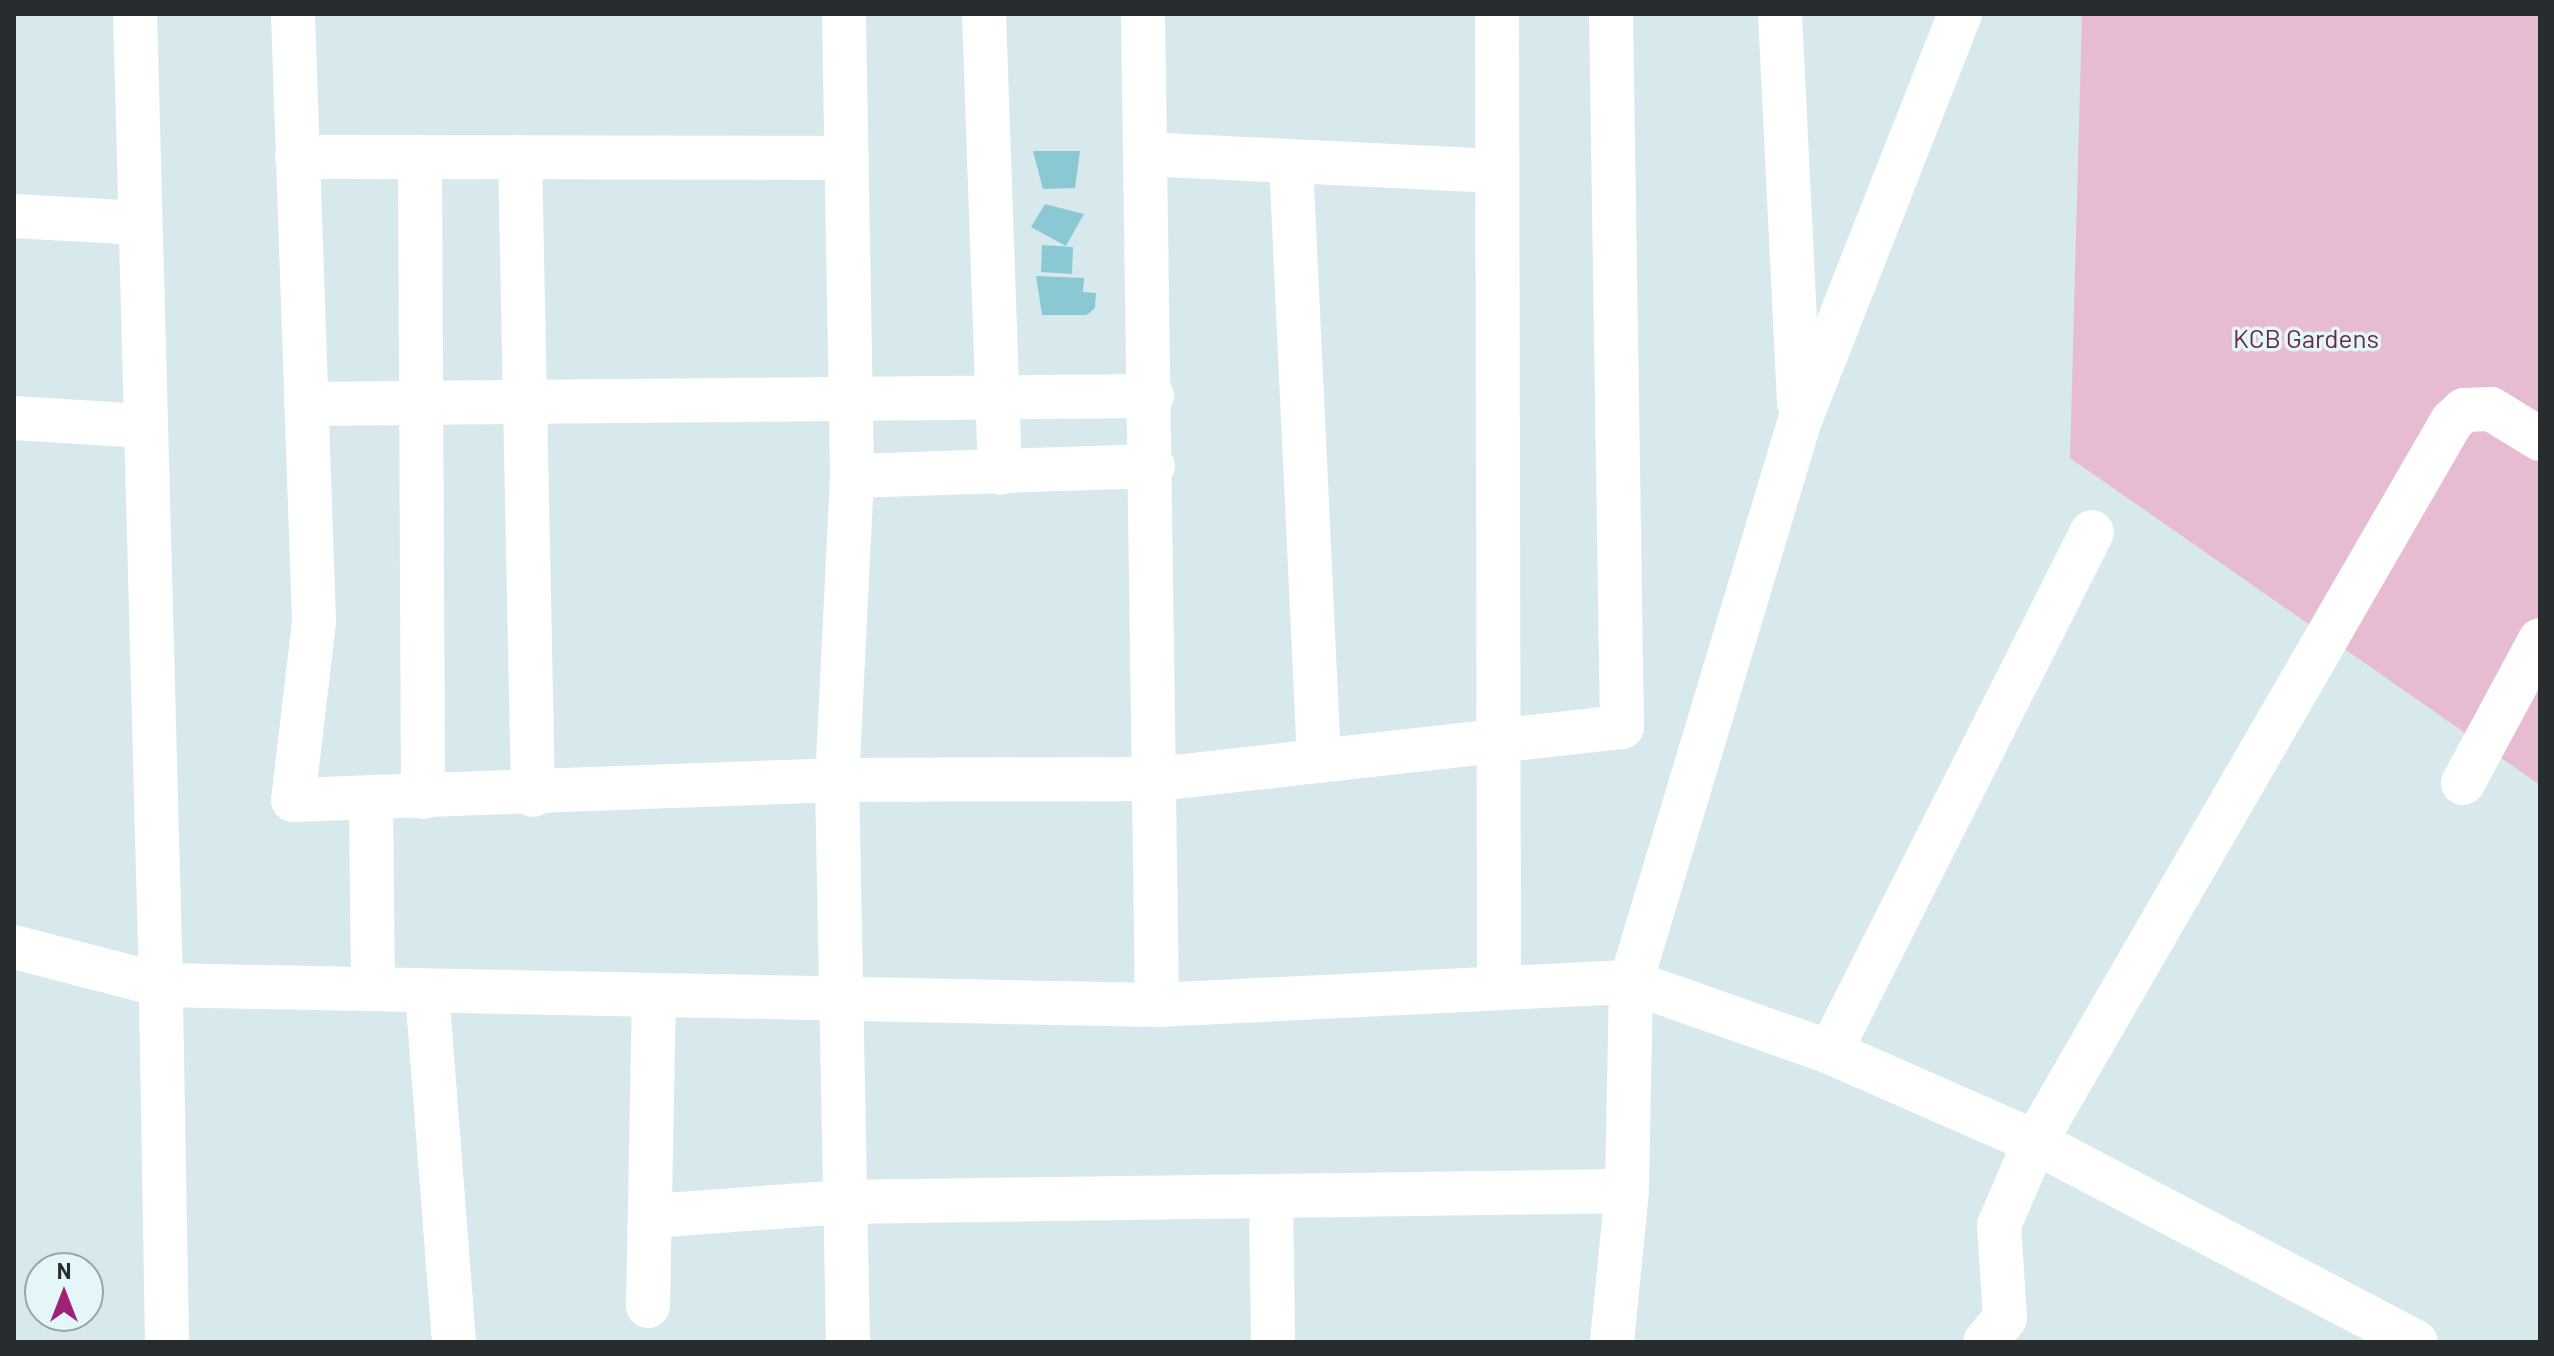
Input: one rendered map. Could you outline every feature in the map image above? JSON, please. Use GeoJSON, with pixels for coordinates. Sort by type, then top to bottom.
{"type":"FeatureCollection","features":[{"type":"Feature","properties":{"kind":"street"},"geometry":{"type":"LineString","coordinates":[[135,14],[161,985],[167,1342]]}},
{"type":"Feature","properties":{"kind":"street"},"geometry":{"type":"LineString","coordinates":[[293,14],[314,622],[293,800],[533,795],[837,780],[1157,779],[1622,727],[1611,14]]}},
{"type":"Feature","properties":{"kind":"street"},"geometry":{"type":"LineString","coordinates":[[844,14],[852,476],[837,780],[843,998],[841,1202],[848,1342]]}},
{"type":"Feature","properties":{"kind":"street"},"geometry":{"type":"LineString","coordinates":[[984,14],[1000,473]]}},
{"type":"Feature","properties":{"kind":"street"},"geometry":{"type":"LineString","coordinates":[[1143,14],[1153,466],[1157,1005]]}},
{"type":"Feature","properties":{"kind":"street"},"geometry":{"type":"LineString","coordinates":[[1497,14],[1501,742],[1499,988]]}},
{"type":"Feature","properties":{"kind":"street"},"geometry":{"type":"LineString","coordinates":[[1780,14],[1800,420]]}},
{"type":"Feature","properties":{"kind":"street"},"geometry":{"type":"LineString","coordinates":[[1612,1342],[1627,1191],[1631,982],[1800,420],[1960,14]]}},
{"type":"Feature","properties":{"kind":"street"},"geometry":{"type":"LineString","coordinates":[[1146,154],[1496,171]]}},
{"type":"Feature","properties":{"kind":"street"},"geometry":{"type":"LineString","coordinates":[[297,157],[846,158]]}},
{"type":"Feature","properties":{"kind":"street"},"geometry":{"type":"LineString","coordinates":[[420,157],[423,797]]}},
{"type":"Feature","properties":{"kind":"street"},"geometry":{"type":"LineString","coordinates":[[520,157],[533,795]]}},
{"type":"Feature","properties":{"kind":"street"},"geometry":{"type":"LineString","coordinates":[[1291,162],[1319,760]]}},
{"type":"Feature","properties":{"kind":"street"},"geometry":{"type":"LineString","coordinates":[[14,216],[140,223]]}},
{"type":"Feature","properties":{"kind":"street"},"geometry":{"type":"LineString","coordinates":[[306,404],[1152,396]]}},
{"type":"Feature","properties":{"kind":"street"},"geometry":{"type":"LineString","coordinates":[[1985,1342],[2005,1318],[1999,1225],[2035,1142],[2452,421],[2464,410],[2491,409],[2540,439]]}},
{"type":"Feature","properties":{"kind":"street"},"geometry":{"type":"LineString","coordinates":[[14,418],[145,426]]}},
{"type":"Feature","properties":{"kind":"street"},"geometry":{"type":"LineString","coordinates":[[852,476],[1153,466]]}},
{"type":"Feature","properties":{"kind":"street"},"geometry":{"type":"LineString","coordinates":[[1830,1052],[2092,532]]}},
{"type":"Feature","properties":{"kind":"street"},"geometry":{"type":"LineString","coordinates":[[2463,783],[2540,640]]}},
{"type":"Feature","properties":{"kind":"street"},"geometry":{"type":"LineString","coordinates":[[371,799],[373,989]]}},
{"type":"Feature","properties":{"kind":"street"},"geometry":{"type":"LineString","coordinates":[[14,947],[161,985],[427,991],[1157,1005],[1631,982],[1830,1052],[2035,1142],[2416,1342]]}},
{"type":"Feature","properties":{"kind":"street"},"geometry":{"type":"LineString","coordinates":[[427,991],[454,1342]]}},
{"type":"Feature","properties":{"kind":"street"},"geometry":{"type":"LineString","coordinates":[[648,1306],[654,995]]}},
{"type":"Feature","properties":{"kind":"street"},"geometry":{"type":"LineString","coordinates":[[652,1216],[841,1202],[1627,1191]]}},
{"type":"Feature","properties":{"kind":"street"},"geometry":{"type":"LineString","coordinates":[[1271,1196],[1273,1342]]}},
{"type":"Feature","properties":{"kind":"green space","name":"KCB Gardens"},"geometry":{"type":"Polygon","coordinates":[[[2082,14],[2540,14],[2540,785],[2070,458],[2082,14]]]}},
{"type":"Feature","properties":{"kind":"building"},"geometry":{"type":"Polygon","coordinates":[[[1033,151],[1080,151],[1075,188],[1043,189],[1033,151]]]}},
{"type":"Feature","properties":{"kind":"building"},"geometry":{"type":"Polygon","coordinates":[[[1045,204],[1084,214],[1066,246],[1031,227],[1045,204]]]}},
{"type":"Feature","properties":{"kind":"building"},"geometry":{"type":"Polygon","coordinates":[[[1042,245],[1073,247],[1072,274],[1041,272],[1042,245]]]}},
{"type":"Feature","properties":{"kind":"building"},"geometry":{"type":"Polygon","coordinates":[[[1036,276],[1084,278],[1083,292],[1096,293],[1095,308],[1087,315],[1042,315],[1036,276]]]}}]}
